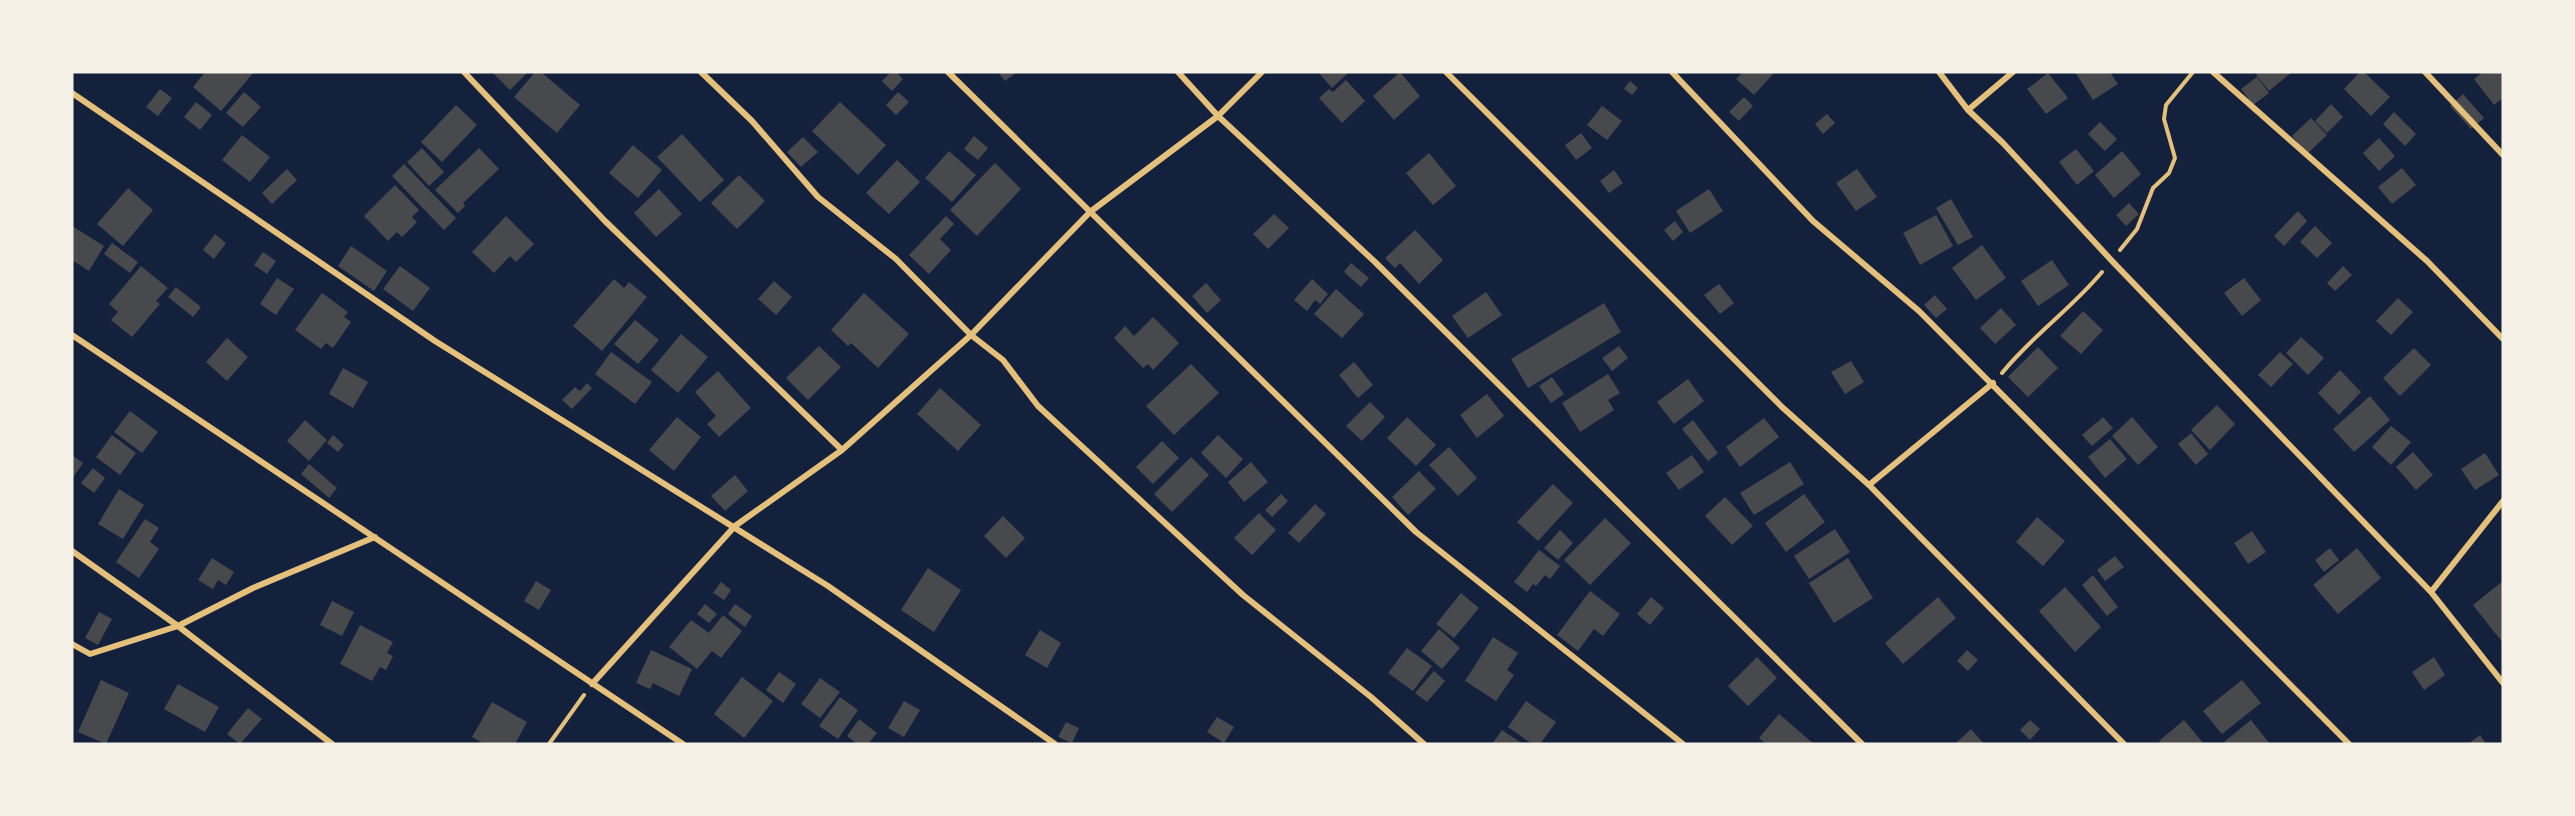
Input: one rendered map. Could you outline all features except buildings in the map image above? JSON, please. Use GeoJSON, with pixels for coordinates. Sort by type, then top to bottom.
{"type":"FeatureCollection","features":[{"type":"Feature","properties":{"kind":"street"},"geometry":{"type":"LineString","coordinates":[[464,72],[605,221],[842,450]]}},
{"type":"Feature","properties":{"kind":"street"},"geometry":{"type":"LineString","coordinates":[[701,72],[752,121],[818,197],[896,259],[971,335],[1004,360],[1038,406],[1243,595],[1371,697],[1424,744]]}},
{"type":"Feature","properties":{"kind":"street"},"geometry":{"type":"LineString","coordinates":[[948,72],[1416,532],[1683,744]]}},
{"type":"Feature","properties":{"kind":"street"},"geometry":{"type":"LineString","coordinates":[[1178,72],[1218,116],[1375,262],[1862,744]]}},
{"type":"Feature","properties":{"kind":"street"},"geometry":{"type":"LineString","coordinates":[[592,684],[735,526],[842,450],[971,335],[1090,212],[1218,116],[1262,72]]}},
{"type":"Feature","properties":{"kind":"street"},"geometry":{"type":"LineString","coordinates":[[1446,72],[1782,407],[1869,485],[2124,744]]}},
{"type":"Feature","properties":{"kind":"street"},"geometry":{"type":"LineString","coordinates":[[1672,72],[1813,221],[1919,311],[1993,383],[2349,744]]}},
{"type":"Feature","properties":{"kind":"street"},"geometry":{"type":"LineString","coordinates":[[1940,72],[1968,110],[2003,143],[2112,261],[2431,592],[2503,683]]}},
{"type":"Feature","properties":{"kind":"street"},"geometry":{"type":"LineString","coordinates":[[1968,110],[2013,72]]}},
{"type":"Feature","properties":{"kind":"street"},"geometry":{"type":"LineString","coordinates":[[2213,72],[2427,261],[2503,339]]}},
{"type":"Feature","properties":{"kind":"street"},"geometry":{"type":"LineString","coordinates":[[2426,72],[2503,154]]}},
{"type":"Feature","properties":{"kind":"street"},"geometry":{"type":"LineString","coordinates":[[72,93],[435,341],[828,586],[1055,744]]}},
{"type":"Feature","properties":{"kind":"street"},"geometry":{"type":"LineString","coordinates":[[72,335],[683,744]]}},
{"type":"Feature","properties":{"kind":"street"},"geometry":{"type":"LineString","coordinates":[[1869,485],[1993,383]]}},
{"type":"Feature","properties":{"kind":"street"},"geometry":{"type":"LineString","coordinates":[[2431,592],[2503,501]]}},
{"type":"Feature","properties":{"kind":"street"},"geometry":{"type":"LineString","coordinates":[[72,644],[90,654],[178,626],[253,588],[375,537]]}},
{"type":"Feature","properties":{"kind":"street"},"geometry":{"type":"LineString","coordinates":[[72,551],[178,626],[332,744]]}},
{"type":"Feature","properties":{"kind":"path"},"geometry":{"type":"LineString","coordinates":[[549,744],[592,684]]}}]}
